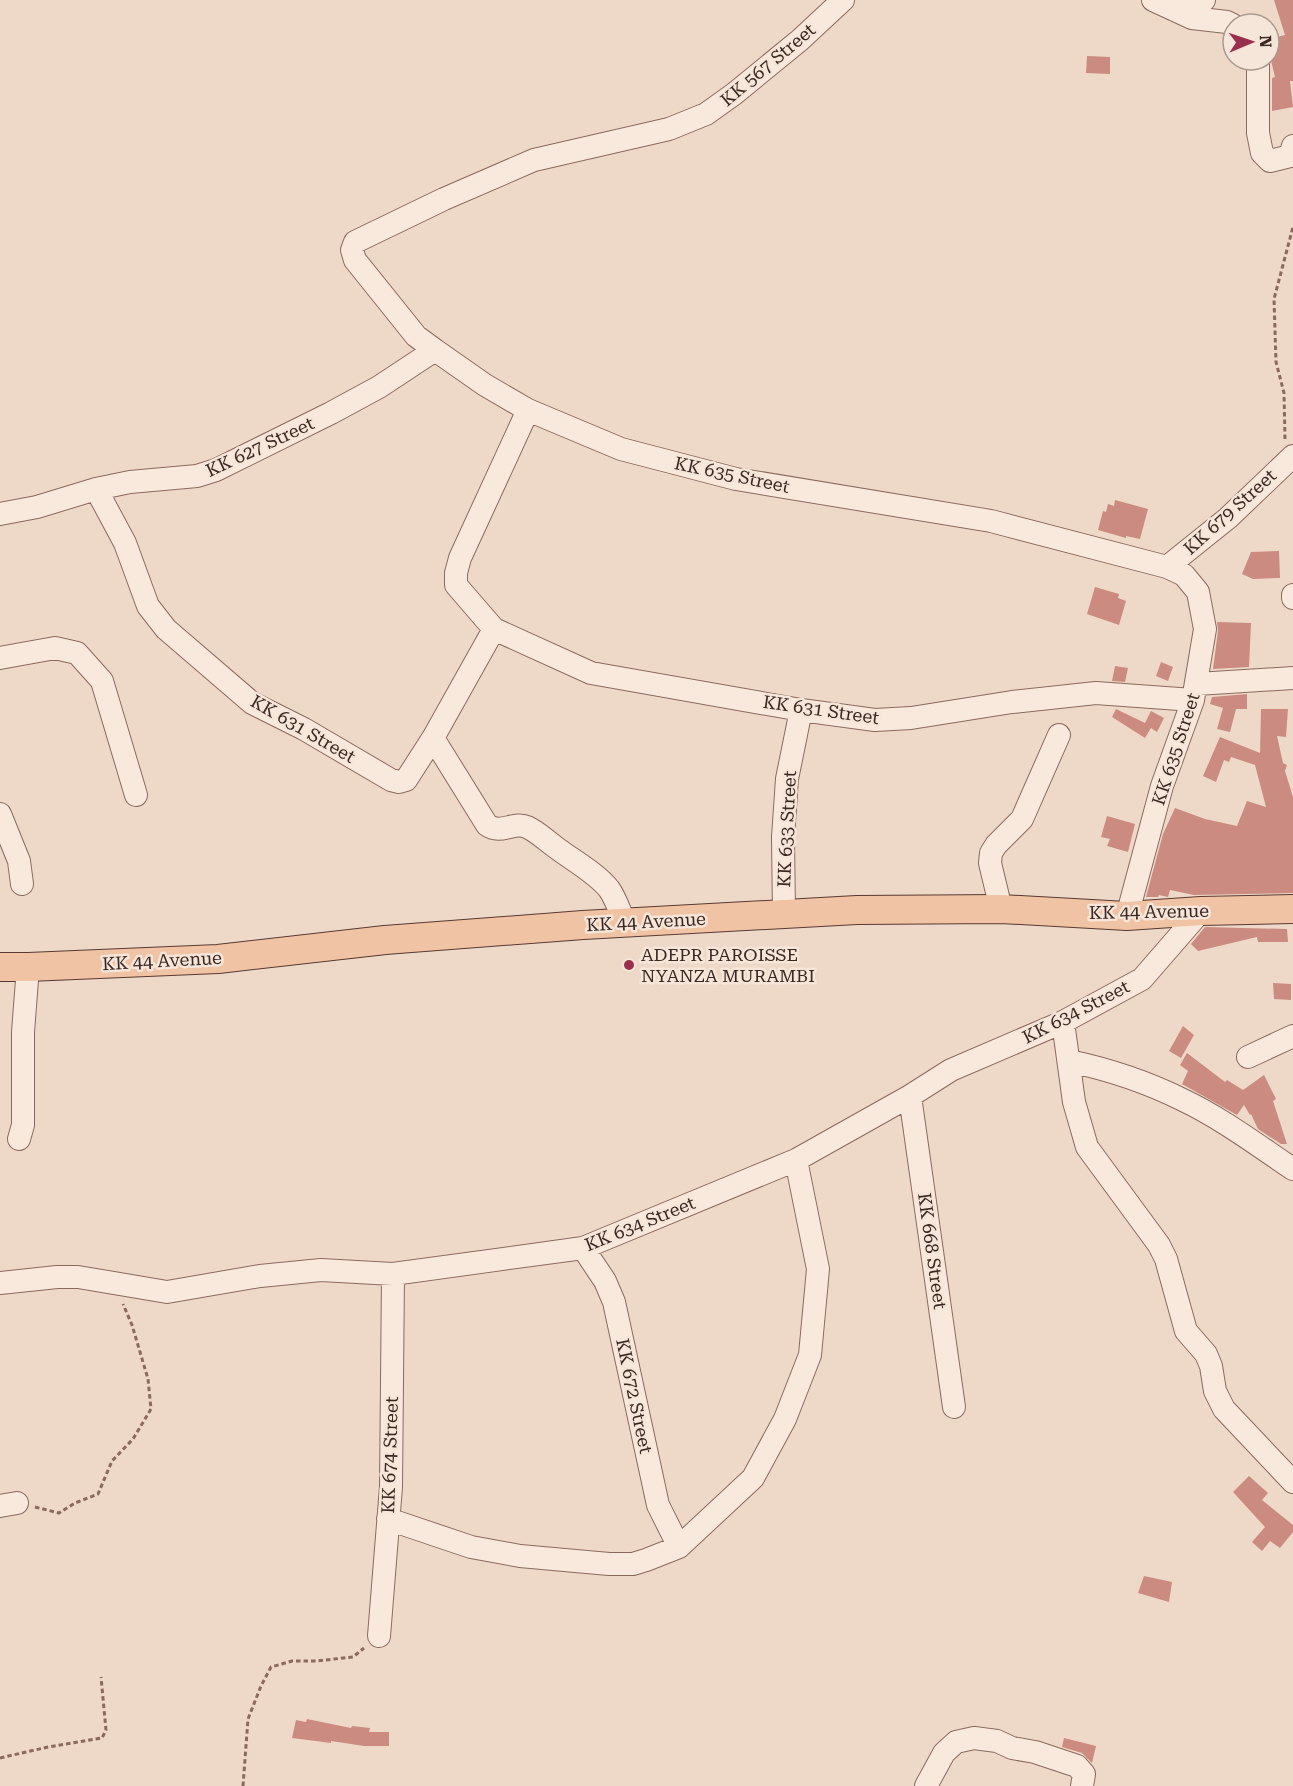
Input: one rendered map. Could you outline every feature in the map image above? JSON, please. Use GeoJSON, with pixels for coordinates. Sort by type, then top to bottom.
{"type":"FeatureCollection","features":[{"type":"Feature","properties":{"kind":"main road","name":"KK 44 Avenue"},"geometry":{"type":"LineString","coordinates":[[0,966],[28,967],[218,959],[385,940],[857,910],[1001,909],[1127,916],[1201,911],[1293,909]]}},
{"type":"Feature","properties":{"kind":"street","name":"KK 567 Street"},"geometry":{"type":"LineString","coordinates":[[688,123],[706,114],[734,94],[800,40],[843,0]]}},
{"type":"Feature","properties":{"kind":"street"},"geometry":{"type":"LineString","coordinates":[[1162,4],[1204,0]]}},
{"type":"Feature","properties":{"kind":"street"},"geometry":{"type":"LineString","coordinates":[[1162,4],[1192,18],[1221,21]]}},
{"type":"Feature","properties":{"kind":"street"},"geometry":{"type":"LineString","coordinates":[[1258,72],[1258,133],[1262,153],[1270,161],[1275,160],[1290,156],[1293,146]]}},
{"type":"Feature","properties":{"kind":"street","name":"KK 635 Street"},"geometry":{"type":"LineString","coordinates":[[688,123],[534,160],[444,199],[355,242],[351,250],[356,260],[416,336],[485,385],[528,410],[621,449],[736,479],[991,521],[1167,567],[1184,575],[1198,592],[1205,629],[1195,692],[1162,786],[1127,916]]}},
{"type":"Feature","properties":{"kind":"street","name":"KK 627 Street"},"geometry":{"type":"LineString","coordinates":[[0,514],[37,507],[96,489],[130,482],[197,476],[216,470],[379,387],[435,350]]}},
{"type":"Feature","properties":{"kind":"street","name":"KK 631 Street"},"geometry":{"type":"LineString","coordinates":[[528,410],[460,558],[456,585],[494,629],[591,673],[801,710],[875,720],[911,718],[1012,702],[1096,693],[1195,692],[1293,678]]}},
{"type":"Feature","properties":{"kind":"street","name":"KK 679 Street"},"geometry":{"type":"LineString","coordinates":[[1167,567],[1228,518],[1289,459]]}},
{"type":"Feature","properties":{"kind":"street","name":"KK 631 Street"},"geometry":{"type":"LineString","coordinates":[[96,489],[124,543],[148,606],[166,629],[252,703],[304,729],[391,780],[399,782],[406,780],[433,738],[494,629]]}},
{"type":"Feature","properties":{"kind":"street"},"geometry":{"type":"LineString","coordinates":[[0,658],[55,648],[77,652],[102,681],[136,795]]}},
{"type":"Feature","properties":{"kind":"street","name":"KK 633 Street"},"geometry":{"type":"LineString","coordinates":[[784,914],[783,837],[787,779],[801,710]]}},
{"type":"Feature","properties":{"kind":"street"},"geometry":{"type":"LineString","coordinates":[[1001,909],[990,863],[991,853],[1022,819],[1059,735]]}},
{"type":"Feature","properties":{"kind":"street"},"geometry":{"type":"LineString","coordinates":[[433,738],[487,825],[494,829],[527,827],[543,838],[609,889],[625,923]]}},
{"type":"Feature","properties":{"kind":"street"},"geometry":{"type":"LineString","coordinates":[[0,814],[19,861],[22,884]]}},
{"type":"Feature","properties":{"kind":"street","name":"KK 634 Street"},"geometry":{"type":"LineString","coordinates":[[0,1283],[57,1276],[78,1277],[167,1292],[260,1276],[321,1270],[393,1274],[583,1248],[796,1160],[910,1096],[951,1070],[1063,1022],[1142,979],[1201,911]]}},
{"type":"Feature","properties":{"kind":"street"},"geometry":{"type":"LineString","coordinates":[[19,1139],[23,1125],[23,1032],[28,967]]}},
{"type":"Feature","properties":{"kind":"street"},"geometry":{"type":"LineString","coordinates":[[1063,1022],[1074,1102],[1087,1147],[1160,1245],[1186,1331],[1206,1354],[1211,1366],[1215,1391],[1224,1408],[1293,1482]]}},
{"type":"Feature","properties":{"kind":"street"},"geometry":{"type":"LineString","coordinates":[[1248,1058],[1293,1036]]}},
{"type":"Feature","properties":{"kind":"street"},"geometry":{"type":"LineString","coordinates":[[1068,1061],[1103,1068],[1183,1100],[1293,1168]]}},
{"type":"Feature","properties":{"kind":"street","name":"KK 668 Street"},"geometry":{"type":"LineString","coordinates":[[910,1096],[954,1407]]}},
{"type":"Feature","properties":{"kind":"street"},"geometry":{"type":"LineString","coordinates":[[388,1519],[471,1547],[520,1556],[633,1564],[679,1547],[753,1479],[785,1419],[810,1355],[818,1269],[796,1160]]}},
{"type":"Feature","properties":{"kind":"street","name":"KK 672 Street"},"geometry":{"type":"LineString","coordinates":[[583,1248],[614,1302],[658,1505],[679,1547]]}},
{"type":"Feature","properties":{"kind":"street","name":"KK 674 Street"},"geometry":{"type":"LineString","coordinates":[[379,1636],[393,1439],[393,1274]]}},
{"type":"Feature","properties":{"kind":"street"},"geometry":{"type":"LineString","coordinates":[[926,1786],[944,1753],[956,1742],[974,1738],[997,1741],[1012,1748],[1026,1749],[1077,1766],[1084,1774],[1082,1786]]}},
{"type":"Feature","properties":{"kind":"path"},"geometry":{"type":"LineString","coordinates":[[1289,459],[1284,393],[1276,362],[1274,299],[1293,227]]}},
{"type":"Feature","properties":{"kind":"path"},"geometry":{"type":"LineString","coordinates":[[9,1504],[59,1513],[75,1503],[98,1494],[112,1461],[133,1439],[151,1408],[148,1379],[132,1325],[115,1283]]}},
{"type":"Feature","properties":{"kind":"path"},"geometry":{"type":"LineString","coordinates":[[243,1786],[248,1719],[271,1667],[292,1660],[316,1661],[353,1657],[379,1636]]}},
{"type":"Feature","properties":{"kind":"path"},"geometry":{"type":"LineString","coordinates":[[0,1758],[102,1738],[106,1730],[101,1677]]}},
{"type":"Feature","properties":{"kind":"building"},"geometry":{"type":"Polygon","coordinates":[[[1274,0],[1293,0],[1293,81],[1290,81],[1293,107],[1272,111],[1272,78],[1275,77],[1274,72],[1281,72],[1281,36],[1285,35],[1281,12],[1278,12],[1274,0]]]}},
{"type":"Feature","properties":{"kind":"building"},"geometry":{"type":"Polygon","coordinates":[[[1087,56],[1110,57],[1110,74],[1086,73],[1087,56]]]}},
{"type":"Feature","properties":{"kind":"building"},"geometry":{"type":"Polygon","coordinates":[[[1115,500],[1148,509],[1140,539],[1126,536],[1126,538],[1098,530],[1103,511],[1106,512],[1108,504],[1114,506],[1115,500]]]}},
{"type":"Feature","properties":{"kind":"building"},"geometry":{"type":"Polygon","coordinates":[[[1279,551],[1280,578],[1253,579],[1242,574],[1251,552],[1279,551]]]}},
{"type":"Feature","properties":{"kind":"building"},"geometry":{"type":"Polygon","coordinates":[[[1095,587],[1119,594],[1118,598],[1126,601],[1119,625],[1087,614],[1095,587]]]}},
{"type":"Feature","properties":{"kind":"building"},"geometry":{"type":"Polygon","coordinates":[[[1217,622],[1251,623],[1249,667],[1213,669],[1217,622]]]}},
{"type":"Feature","properties":{"kind":"building"},"geometry":{"type":"Polygon","coordinates":[[[1161,662],[1173,667],[1168,681],[1156,676],[1161,662]]]}},
{"type":"Feature","properties":{"kind":"building"},"geometry":{"type":"Polygon","coordinates":[[[1115,666],[1128,668],[1125,682],[1112,681],[1115,666]]]}},
{"type":"Feature","properties":{"kind":"building"},"geometry":{"type":"Polygon","coordinates":[[[1247,694],[1247,709],[1236,709],[1230,732],[1217,729],[1223,708],[1210,704],[1212,697],[1247,694]]]}},
{"type":"Feature","properties":{"kind":"building"},"geometry":{"type":"Polygon","coordinates":[[[1116,709],[1145,723],[1151,711],[1164,718],[1157,732],[1151,728],[1145,738],[1112,717],[1116,709]]]}},
{"type":"Feature","properties":{"kind":"building"},"geometry":{"type":"Polygon","coordinates":[[[1261,709],[1288,709],[1286,737],[1277,736],[1283,763],[1287,765],[1285,771],[1293,797],[1293,893],[1194,895],[1170,890],[1168,897],[1159,895],[1158,897],[1146,897],[1163,834],[1175,808],[1205,819],[1237,826],[1247,801],[1266,807],[1255,765],[1231,757],[1229,762],[1224,760],[1216,782],[1203,776],[1220,737],[1260,753],[1261,709]]]}},
{"type":"Feature","properties":{"kind":"building"},"geometry":{"type":"Polygon","coordinates":[[[1107,816],[1135,824],[1128,852],[1107,846],[1110,839],[1101,837],[1107,816]]]}},
{"type":"Feature","properties":{"kind":"building"},"geometry":{"type":"Polygon","coordinates":[[[1205,927],[1287,929],[1288,942],[1258,942],[1257,937],[1198,951],[1191,944],[1205,927]]]}},
{"type":"Feature","properties":{"kind":"building"},"geometry":{"type":"Polygon","coordinates":[[[1273,983],[1291,984],[1291,1000],[1274,999],[1273,983]]]}},
{"type":"Feature","properties":{"kind":"building"},"geometry":{"type":"Polygon","coordinates":[[[1183,1026],[1194,1035],[1181,1058],[1169,1051],[1183,1026]]]}},
{"type":"Feature","properties":{"kind":"building"},"geometry":{"type":"Polygon","coordinates":[[[1187,1053],[1225,1082],[1227,1080],[1243,1090],[1264,1075],[1276,1099],[1273,1101],[1287,1144],[1281,1144],[1258,1129],[1244,1105],[1237,1115],[1182,1084],[1188,1071],[1180,1065],[1187,1053]]]}},
{"type":"Feature","properties":{"kind":"building"},"geometry":{"type":"Polygon","coordinates":[[[1249,1476],[1268,1493],[1262,1500],[1293,1525],[1293,1532],[1280,1548],[1270,1541],[1262,1551],[1252,1542],[1265,1527],[1233,1492],[1249,1476]]]}},
{"type":"Feature","properties":{"kind":"building"},"geometry":{"type":"Polygon","coordinates":[[[1144,1576],[1172,1582],[1169,1602],[1138,1593],[1144,1576]]]}},
{"type":"Feature","properties":{"kind":"building"},"geometry":{"type":"Polygon","coordinates":[[[307,1719],[351,1728],[352,1726],[370,1728],[369,1732],[389,1732],[389,1746],[364,1746],[292,1738],[296,1720],[306,1722],[307,1719]]]}},
{"type":"Feature","properties":{"kind":"building"},"geometry":{"type":"Polygon","coordinates":[[[1064,1738],[1096,1746],[1092,1763],[1082,1753],[1062,1747],[1064,1738]]]}},
{"type":"Feature","properties":{"kind":"place","name":"ADEPR PAROISSE NYANZA MURAMBI"},"geometry":{"type":"Point","coordinates":[629,965]}}]}
